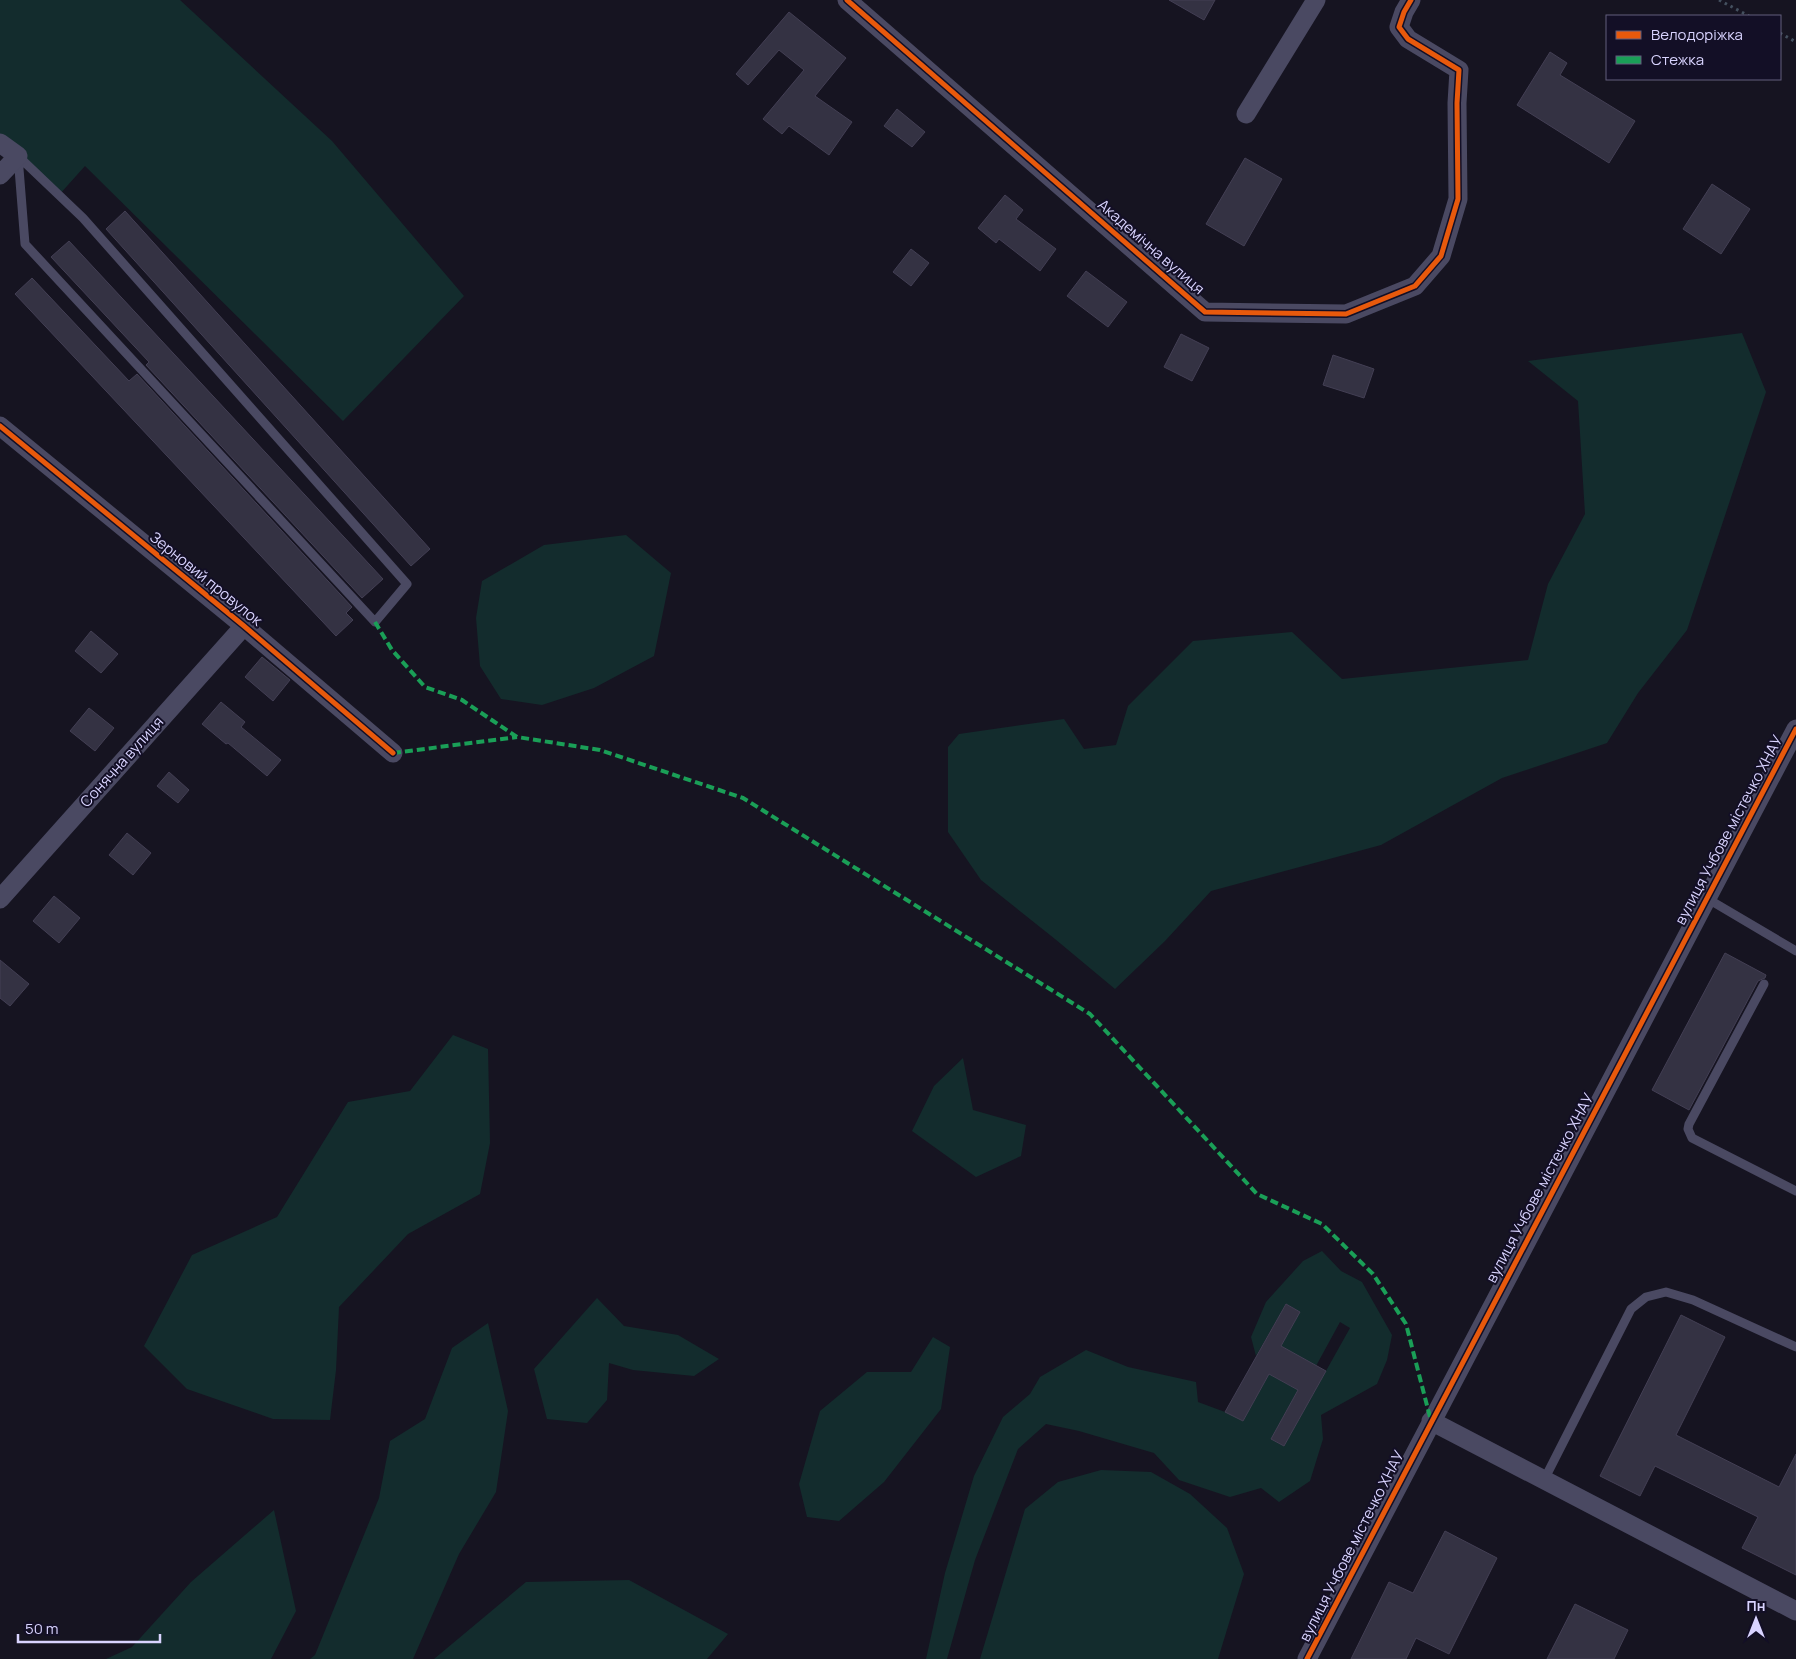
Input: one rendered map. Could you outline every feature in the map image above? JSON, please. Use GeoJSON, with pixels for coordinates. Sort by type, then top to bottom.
{"type":"FeatureCollection","features":[{"type":"Feature","properties":{"kind":"street","name":"Академічна вулиця"},"geometry":{"type":"LineString","coordinates":[[848,0],[1205,312],[1346,314],[1415,286],[1441,256],[1458,200],[1457,103],[1459,70],[1408,39],[1400,27],[1404,12],[1411,0]]}},
{"type":"Feature","properties":{"kind":"street"},"geometry":{"type":"LineString","coordinates":[[1246,114],[1316,0]]}},
{"type":"Feature","properties":{"kind":"street"},"geometry":{"type":"LineString","coordinates":[[0,143],[18,156],[0,175]]}},
{"type":"Feature","properties":{"kind":"street","name":"Зерновий провулок"},"geometry":{"type":"LineString","coordinates":[[0,426],[244,626],[393,753]]}},
{"type":"Feature","properties":{"kind":"street","name":"Сонячна вулиця"},"geometry":{"type":"LineString","coordinates":[[0,899],[244,626]]}},
{"type":"Feature","properties":{"kind":"street","name":"вулиця Учбове містечко ХНАУ"},"geometry":{"type":"LineString","coordinates":[[1307,1659],[1796,729]]}},
{"type":"Feature","properties":{"kind":"street"},"geometry":{"type":"LineString","coordinates":[[1431,1421],[1795,1609]]}},
{"type":"Feature","properties":{"kind":"lane"},"geometry":{"type":"LineString","coordinates":[[18,156],[84,218],[407,584],[374,622],[24,244],[18,156]]}},
{"type":"Feature","properties":{"kind":"lane"},"geometry":{"type":"LineString","coordinates":[[1708,899],[1796,951]]}},
{"type":"Feature","properties":{"kind":"lane"},"geometry":{"type":"LineString","coordinates":[[1764,984],[1688,1129],[1692,1138],[1796,1191]]}},
{"type":"Feature","properties":{"kind":"lane"},"geometry":{"type":"LineString","coordinates":[[1544,1480],[1631,1309],[1646,1297],[1666,1292],[1693,1300],[1796,1347]]}},
{"type":"Feature","properties":{"kind":"path"},"geometry":{"type":"LineString","coordinates":[[1719,0],[1747,15]]}},
{"type":"Feature","properties":{"kind":"path"},"geometry":{"type":"LineString","coordinates":[[1781,34],[1796,42]]}},
{"type":"Feature","properties":{"kind":"green space"},"geometry":{"type":"Polygon","coordinates":[[[0,0],[180,0],[332,141],[464,296],[343,421],[85,166],[59,195],[0,143],[0,0]]]}},
{"type":"Feature","properties":{"kind":"green space"},"geometry":{"type":"Polygon","coordinates":[[[1742,333],[1766,392],[1687,630],[1638,693],[1607,743],[1502,778],[1381,845],[1211,891],[1165,941],[1115,989],[981,880],[948,832],[948,747],[959,734],[1064,719],[1084,749],[1116,745],[1128,706],[1193,641],[1292,632],[1342,679],[1528,660],[1548,584],[1585,514],[1578,401],[1528,361],[1742,333]]]}},
{"type":"Feature","properties":{"kind":"green space"},"geometry":{"type":"Polygon","coordinates":[[[626,535],[671,573],[654,656],[594,688],[542,705],[501,699],[480,666],[476,618],[482,581],[544,545],[626,535]]]}},
{"type":"Feature","properties":{"kind":"green space"},"geometry":{"type":"Polygon","coordinates":[[[453,1035],[488,1049],[490,1143],[480,1194],[408,1234],[339,1307],[336,1370],[330,1420],[273,1419],[187,1389],[144,1346],[192,1255],[277,1217],[348,1102],[410,1091],[453,1035]]]}},
{"type":"Feature","properties":{"kind":"green space"},"geometry":{"type":"Polygon","coordinates":[[[963,1058],[973,1110],[1026,1125],[1021,1156],[976,1177],[912,1131],[934,1086],[963,1058]]]}},
{"type":"Feature","properties":{"kind":"green space"},"geometry":{"type":"Polygon","coordinates":[[[1322,1251],[1341,1271],[1362,1282],[1392,1335],[1387,1360],[1377,1384],[1321,1415],[1323,1439],[1310,1481],[1279,1502],[1261,1488],[1230,1497],[1179,1480],[1154,1453],[1079,1431],[1046,1424],[1018,1449],[975,1560],[947,1659],[926,1659],[945,1573],[974,1476],[1003,1417],[1030,1394],[1040,1377],[1086,1350],[1128,1367],[1196,1382],[1198,1402],[1243,1421],[1269,1374],[1298,1390],[1271,1439],[1284,1446],[1350,1328],[1340,1322],[1316,1366],[1281,1346],[1300,1312],[1286,1304],[1256,1356],[1251,1337],[1266,1302],[1303,1261],[1322,1251]]]}},
{"type":"Feature","properties":{"kind":"green space"},"geometry":{"type":"Polygon","coordinates":[[[597,1298],[624,1326],[678,1335],[719,1359],[694,1376],[633,1370],[609,1363],[607,1400],[587,1423],[547,1419],[534,1369],[597,1298]]]}},
{"type":"Feature","properties":{"kind":"green space"},"geometry":{"type":"Polygon","coordinates":[[[488,1323],[508,1411],[496,1492],[459,1554],[413,1659],[310,1659],[315,1655],[379,1498],[390,1441],[425,1419],[452,1348],[488,1323]]]}},
{"type":"Feature","properties":{"kind":"green space"},"geometry":{"type":"Polygon","coordinates":[[[933,1337],[950,1347],[941,1409],[884,1482],[839,1521],[807,1517],[799,1484],[820,1411],[867,1372],[911,1372],[933,1337]]]}},
{"type":"Feature","properties":{"kind":"green space"},"geometry":{"type":"Polygon","coordinates":[[[1101,1470],[1151,1472],[1190,1494],[1227,1528],[1244,1574],[1218,1659],[980,1659],[1025,1509],[1058,1482],[1101,1470]]]}},
{"type":"Feature","properties":{"kind":"green space"},"geometry":{"type":"Polygon","coordinates":[[[274,1510],[296,1611],[271,1659],[106,1659],[132,1647],[191,1582],[274,1510]]]}},
{"type":"Feature","properties":{"kind":"green space"},"geometry":{"type":"Polygon","coordinates":[[[629,1580],[728,1634],[707,1659],[434,1659],[526,1582],[629,1580]]]}},
{"type":"Feature","properties":{"kind":"building"},"geometry":{"type":"Polygon","coordinates":[[[1169,0],[1215,0],[1204,20],[1169,0]]]}},
{"type":"Feature","properties":{"kind":"building"},"geometry":{"type":"Polygon","coordinates":[[[789,12],[846,58],[815,96],[852,122],[829,155],[789,126],[782,134],[763,119],[804,70],[779,50],[748,85],[736,74],[789,12]]]}},
{"type":"Feature","properties":{"kind":"building"},"geometry":{"type":"Polygon","coordinates":[[[1550,52],[1567,63],[1560,75],[1635,121],[1609,163],[1517,105],[1550,52]]]}},
{"type":"Feature","properties":{"kind":"building"},"geometry":{"type":"Polygon","coordinates":[[[897,109],[925,132],[912,147],[884,126],[897,109]]]}},
{"type":"Feature","properties":{"kind":"building"},"geometry":{"type":"Polygon","coordinates":[[[1245,158],[1282,179],[1244,246],[1206,224],[1245,158]]]}},
{"type":"Feature","properties":{"kind":"building"},"geometry":{"type":"Polygon","coordinates":[[[1712,184],[1750,209],[1721,254],[1683,229],[1712,184]]]}},
{"type":"Feature","properties":{"kind":"building"},"geometry":{"type":"Polygon","coordinates":[[[1005,195],[1023,210],[1016,219],[1056,249],[1040,271],[999,239],[996,243],[978,228],[1005,195]]]}},
{"type":"Feature","properties":{"kind":"building"},"geometry":{"type":"Polygon","coordinates":[[[125,211],[430,549],[411,566],[106,229],[125,211]]]}},
{"type":"Feature","properties":{"kind":"building"},"geometry":{"type":"Polygon","coordinates":[[[69,241],[383,579],[362,598],[146,365],[149,362],[51,257],[69,241]]]}},
{"type":"Feature","properties":{"kind":"building"},"geometry":{"type":"Polygon","coordinates":[[[911,249],[929,263],[911,286],[893,272],[911,249]]]}},
{"type":"Feature","properties":{"kind":"building"},"geometry":{"type":"Polygon","coordinates":[[[1086,271],[1127,302],[1108,327],[1067,296],[1086,271]]]}},
{"type":"Feature","properties":{"kind":"building"},"geometry":{"type":"Polygon","coordinates":[[[32,278],[129,381],[137,374],[352,607],[346,613],[353,620],[336,636],[15,294],[32,278]]]}},
{"type":"Feature","properties":{"kind":"building"},"geometry":{"type":"Polygon","coordinates":[[[1181,334],[1209,348],[1192,381],[1164,367],[1181,334]]]}},
{"type":"Feature","properties":{"kind":"building"},"geometry":{"type":"Polygon","coordinates":[[[1333,355],[1374,369],[1364,398],[1323,385],[1333,355]]]}},
{"type":"Feature","properties":{"kind":"building"},"geometry":{"type":"Polygon","coordinates":[[[91,631],[118,654],[101,673],[75,651],[91,631]]]}},
{"type":"Feature","properties":{"kind":"building"},"geometry":{"type":"Polygon","coordinates":[[[262,657],[290,680],[273,701],[245,677],[262,657]]]}},
{"type":"Feature","properties":{"kind":"building"},"geometry":{"type":"Polygon","coordinates":[[[221,702],[245,722],[241,727],[281,760],[267,776],[202,724],[221,702]]]}},
{"type":"Feature","properties":{"kind":"building"},"geometry":{"type":"Polygon","coordinates":[[[89,708],[114,728],[95,751],[70,731],[89,708]]]}},
{"type":"Feature","properties":{"kind":"building"},"geometry":{"type":"Polygon","coordinates":[[[169,772],[189,790],[178,803],[157,786],[169,772]]]}},
{"type":"Feature","properties":{"kind":"building"},"geometry":{"type":"Polygon","coordinates":[[[127,833],[151,853],[133,875],[109,855],[127,833]]]}},
{"type":"Feature","properties":{"kind":"building"},"geometry":{"type":"Polygon","coordinates":[[[54,896],[80,918],[59,943],[33,921],[54,896]]]}},
{"type":"Feature","properties":{"kind":"building"},"geometry":{"type":"Polygon","coordinates":[[[1725,953],[1766,975],[1765,978],[1758,981],[1689,1110],[1652,1090],[1725,953]]]}},
{"type":"Feature","properties":{"kind":"building"},"geometry":{"type":"Polygon","coordinates":[[[0,960],[29,984],[10,1006],[0,998],[0,960]]]}},
{"type":"Feature","properties":{"kind":"building"},"geometry":{"type":"Polygon","coordinates":[[[1286,1304],[1300,1312],[1281,1346],[1326,1371],[1284,1446],[1271,1439],[1298,1390],[1269,1374],[1243,1421],[1225,1412],[1286,1304]]]}},
{"type":"Feature","properties":{"kind":"building"},"geometry":{"type":"Polygon","coordinates":[[[1681,1315],[1725,1337],[1676,1435],[1779,1487],[1796,1454],[1796,1575],[1742,1548],[1758,1517],[1655,1466],[1640,1496],[1600,1476],[1681,1315]]]}},
{"type":"Feature","properties":{"kind":"building"},"geometry":{"type":"Polygon","coordinates":[[[1445,1531],[1497,1558],[1449,1654],[1416,1638],[1406,1659],[1351,1659],[1389,1582],[1413,1593],[1445,1531]]]}},
{"type":"Feature","properties":{"kind":"building"},"geometry":{"type":"Polygon","coordinates":[[[1575,1604],[1628,1630],[1614,1659],[1547,1659],[1575,1604]]]}},
{"type":"Feature","properties":{"kind":"marked path"},"geometry":{"type":"LineString","coordinates":[[375,622],[392,650],[425,687],[462,700],[517,737],[600,750],[743,798],[1090,1014],[1257,1194],[1322,1224],[1373,1274],[1406,1324],[1431,1421]]}},
{"type":"Feature","properties":{"kind":"marked path"},"geometry":{"type":"LineString","coordinates":[[393,753],[517,737]]}},
{"type":"Feature","properties":{"kind":"cycle path"},"geometry":{"type":"LineString","coordinates":[[847,0],[1205,312],[1346,314],[1415,286],[1441,256],[1458,199],[1457,103],[1459,70],[1408,39],[1399,27],[1404,12],[1411,0]]}},
{"type":"Feature","properties":{"kind":"cycle path"},"geometry":{"type":"LineString","coordinates":[[0,426],[244,626],[393,753]]}},
{"type":"Feature","properties":{"kind":"cycle path"},"geometry":{"type":"LineString","coordinates":[[1307,1659],[1796,729]]}}]}
